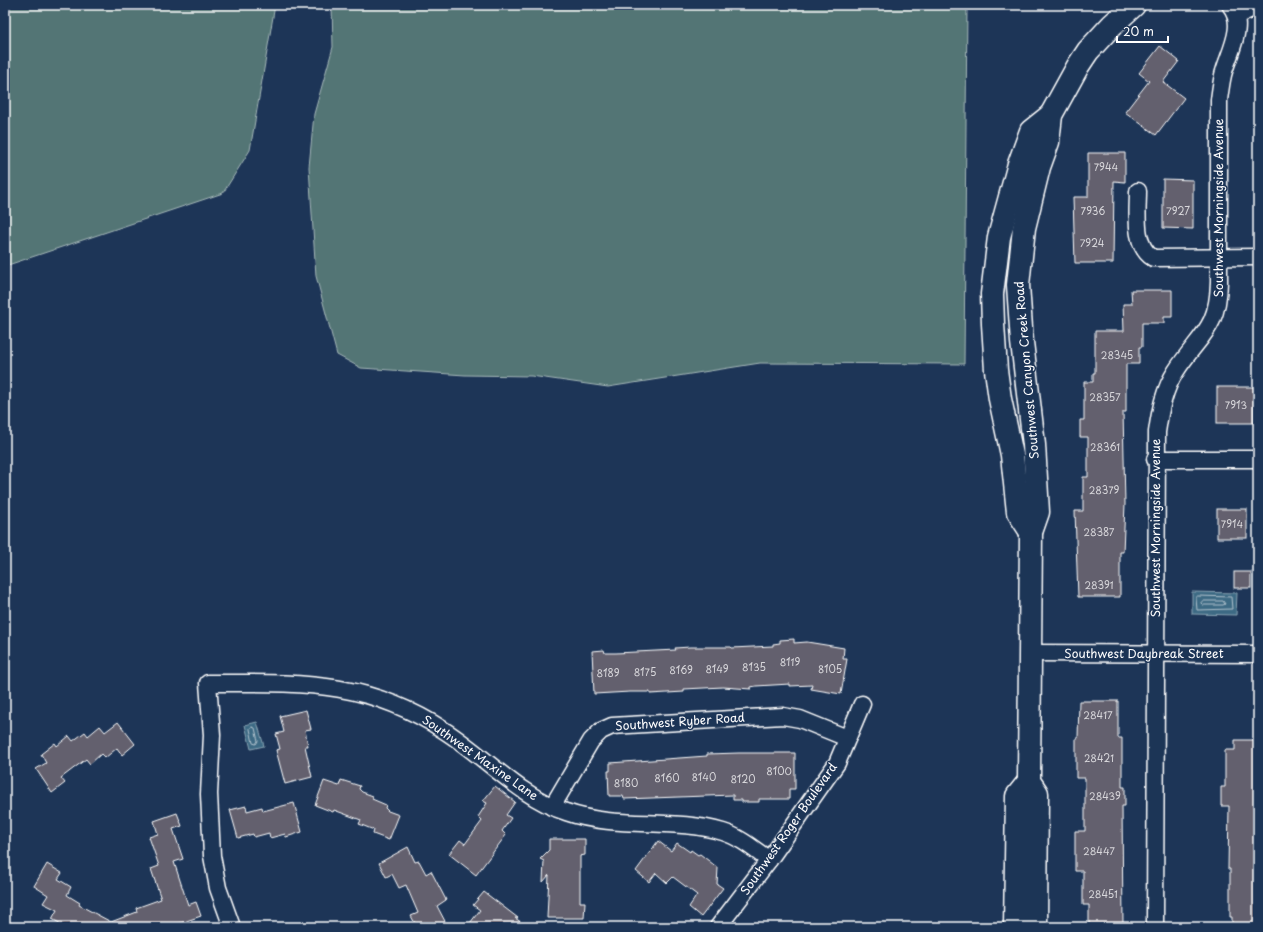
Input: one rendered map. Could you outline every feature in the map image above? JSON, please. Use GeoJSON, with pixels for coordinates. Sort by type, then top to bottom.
{"type":"FeatureCollection","features":[{"type":"Feature","properties":{"kind":"main road","name":"Southwest Canyon Creek Road"},"geometry":{"type":"LineString","coordinates":[[1031,532],[1018,512],[1012,455],[1000,399],[996,370],[992,324],[992,294],[999,237],[1019,164],[1031,131],[1051,115],[1088,51],[1112,25],[1134,5]]}},
{"type":"Feature","properties":{"kind":"main road","name":"Southwest Canyon Creek Road"},"geometry":{"type":"LineString","coordinates":[[1036,927],[1037,793],[1029,781],[1031,532],[1038,512],[1034,445],[1022,342],[1018,285],[1024,228],[1039,167],[1048,142],[1051,115]]}},
{"type":"Feature","properties":{"kind":"main road"},"geometry":{"type":"LineString","coordinates":[[1014,927],[1017,796],[1029,781]]}},
{"type":"Feature","properties":{"kind":"street"},"geometry":{"type":"LineString","coordinates":[[1233,10],[1258,6]]}},
{"type":"Feature","properties":{"kind":"street","name":"Southwest Morningside Avenue"},"geometry":{"type":"LineString","coordinates":[[1155,927],[1155,459],[1157,432],[1166,392],[1175,372],[1206,332],[1217,309],[1219,258],[1219,100],[1223,75],[1237,26],[1233,10]]}},
{"type":"Feature","properties":{"kind":"street"},"geometry":{"type":"LineString","coordinates":[[1138,192],[1139,232],[1142,246],[1146,254],[1153,258],[1258,257]]}},
{"type":"Feature","properties":{"kind":"street"},"geometry":{"type":"LineString","coordinates":[[1155,459],[1258,459]]}},
{"type":"Feature","properties":{"kind":"street","name":"Southwest Daybreak Street"},"geometry":{"type":"LineString","coordinates":[[1030,653],[1258,654]]}},
{"type":"Feature","properties":{"kind":"street","name":"Southwest Maxine Lane"},"geometry":{"type":"LineString","coordinates":[[232,927],[218,888],[212,856],[209,794],[212,735],[208,683],[308,684],[336,687],[363,693],[418,715],[446,731],[522,790],[552,807],[580,817],[609,822],[695,826],[723,832],[737,838],[769,860]]}},
{"type":"Feature","properties":{"kind":"street","name":"Southwest Roger Boulevard"},"geometry":{"type":"LineString","coordinates":[[718,927],[769,860],[837,763],[862,704]]}},
{"type":"Feature","properties":{"kind":"street","name":"Southwest Ryber Road"},"geometry":{"type":"LineString","coordinates":[[552,807],[591,741],[601,731],[612,726],[783,716],[800,719],[847,738]]}},
{"type":"Feature","properties":{"kind":"green space"},"geometry":{"type":"Polygon","coordinates":[[[5,5],[275,5],[250,150],[223,193],[5,266],[5,5]]]}},
{"type":"Feature","properties":{"kind":"green space"},"geometry":{"type":"Polygon","coordinates":[[[332,5],[967,5],[964,364],[760,363],[608,387],[531,376],[465,375],[361,368],[337,355],[316,276],[309,167],[314,114],[333,47],[332,5]]]}},
{"type":"Feature","properties":{"kind":"water"},"geometry":{"type":"Polygon","coordinates":[[[1192,592],[1237,593],[1236,615],[1192,614],[1192,592]]]}},
{"type":"Feature","properties":{"kind":"water"},"geometry":{"type":"Polygon","coordinates":[[[257,722],[264,746],[251,749],[245,725],[257,722]]]}},
{"type":"Feature","properties":{"kind":"building"},"geometry":{"type":"Polygon","coordinates":[[[1160,46],[1179,61],[1163,82],[1184,98],[1156,135],[1125,112],[1149,81],[1139,73],[1160,46]]]}},
{"type":"Feature","properties":{"kind":"building"},"geometry":{"type":"Polygon","coordinates":[[[1088,153],[1125,153],[1125,182],[1114,181],[1113,263],[1075,263],[1073,197],[1088,197],[1088,153]]]}},
{"type":"Feature","properties":{"kind":"building"},"geometry":{"type":"Polygon","coordinates":[[[1163,179],[1193,180],[1193,229],[1163,228],[1163,179]]]}},
{"type":"Feature","properties":{"kind":"building"},"geometry":{"type":"Polygon","coordinates":[[[1131,290],[1172,290],[1172,317],[1164,317],[1164,323],[1142,323],[1142,347],[1139,347],[1139,364],[1126,364],[1126,412],[1123,412],[1125,504],[1123,552],[1120,552],[1120,597],[1078,597],[1075,511],[1083,511],[1083,477],[1088,477],[1088,437],[1080,437],[1080,420],[1084,420],[1084,382],[1093,382],[1093,373],[1095,373],[1095,331],[1124,331],[1123,304],[1132,304],[1131,290]]]}},
{"type":"Feature","properties":{"kind":"building"},"geometry":{"type":"Polygon","coordinates":[[[1217,387],[1254,387],[1254,423],[1217,423],[1217,387]]]}},
{"type":"Feature","properties":{"kind":"building"},"geometry":{"type":"Polygon","coordinates":[[[1217,509],[1247,509],[1247,538],[1217,538],[1217,509]]]}},
{"type":"Feature","properties":{"kind":"building"},"geometry":{"type":"Polygon","coordinates":[[[1234,572],[1251,572],[1251,588],[1234,588],[1234,572]]]}},
{"type":"Feature","properties":{"kind":"building"},"geometry":{"type":"Polygon","coordinates":[[[794,639],[794,643],[807,642],[844,648],[843,659],[847,659],[841,694],[811,689],[812,685],[790,686],[790,684],[756,686],[751,687],[751,689],[723,687],[684,689],[684,692],[650,694],[650,692],[630,692],[594,694],[592,651],[604,650],[605,653],[616,653],[676,650],[675,648],[690,647],[732,648],[773,646],[773,644],[780,643],[780,640],[794,639]]]}},
{"type":"Feature","properties":{"kind":"building"},"geometry":{"type":"Polygon","coordinates":[[[1079,701],[1118,701],[1118,738],[1122,738],[1122,787],[1125,787],[1125,806],[1122,806],[1123,927],[1089,927],[1089,905],[1083,905],[1083,871],[1075,871],[1075,831],[1085,831],[1085,778],[1076,778],[1076,738],[1078,738],[1079,701]]]}},
{"type":"Feature","properties":{"kind":"building"},"geometry":{"type":"Polygon","coordinates":[[[306,710],[311,729],[305,730],[308,746],[305,746],[312,777],[285,784],[276,750],[280,749],[276,734],[284,732],[280,716],[306,710]]]}},
{"type":"Feature","properties":{"kind":"building"},"geometry":{"type":"Polygon","coordinates":[[[118,722],[135,744],[122,755],[117,748],[105,758],[101,754],[90,764],[86,759],[61,778],[65,783],[52,793],[36,769],[46,763],[41,754],[55,743],[57,746],[69,736],[73,741],[85,732],[88,736],[100,726],[105,732],[118,722]]]}},
{"type":"Feature","properties":{"kind":"building"},"geometry":{"type":"Polygon","coordinates":[[[1235,740],[1258,740],[1258,927],[1232,927],[1232,917],[1230,917],[1230,869],[1228,869],[1229,806],[1221,806],[1221,787],[1225,787],[1225,750],[1235,750],[1235,740]]]}},
{"type":"Feature","properties":{"kind":"building"},"geometry":{"type":"Polygon","coordinates":[[[795,753],[795,789],[789,789],[789,799],[759,799],[759,802],[742,802],[742,800],[733,800],[733,795],[624,799],[623,796],[609,796],[608,771],[610,771],[610,763],[707,756],[707,754],[795,753]]]}},
{"type":"Feature","properties":{"kind":"building"},"geometry":{"type":"Polygon","coordinates":[[[341,780],[360,786],[359,789],[362,792],[373,796],[372,799],[386,805],[385,808],[388,811],[399,815],[389,840],[373,834],[374,830],[359,824],[361,820],[315,805],[324,781],[339,786],[341,780]]]}},
{"type":"Feature","properties":{"kind":"building"},"geometry":{"type":"Polygon","coordinates":[[[495,786],[515,802],[506,815],[511,818],[502,831],[506,835],[476,875],[449,854],[460,840],[465,844],[482,821],[478,817],[487,803],[483,801],[495,786]]]}},
{"type":"Feature","properties":{"kind":"building"},"geometry":{"type":"Polygon","coordinates":[[[294,803],[302,832],[286,837],[285,834],[270,838],[269,833],[254,837],[253,834],[238,838],[230,810],[246,806],[247,811],[262,807],[263,811],[294,803]]]}},
{"type":"Feature","properties":{"kind":"building"},"geometry":{"type":"Polygon","coordinates":[[[177,813],[182,826],[173,829],[183,859],[174,862],[188,905],[196,902],[201,916],[169,927],[67,927],[52,919],[57,910],[43,903],[48,895],[34,886],[47,864],[62,873],[58,879],[71,887],[67,895],[80,903],[79,905],[111,922],[137,912],[136,908],[161,899],[151,869],[159,866],[149,837],[158,834],[154,821],[177,813]]]}},
{"type":"Feature","properties":{"kind":"building"},"geometry":{"type":"Polygon","coordinates":[[[549,839],[585,839],[585,855],[580,856],[580,902],[585,902],[584,918],[547,918],[549,875],[543,882],[544,861],[540,859],[549,850],[549,839]]]}},
{"type":"Feature","properties":{"kind":"building"},"geometry":{"type":"Polygon","coordinates":[[[658,841],[671,851],[677,843],[690,852],[691,850],[698,855],[700,854],[718,868],[717,884],[723,888],[701,917],[689,907],[697,895],[673,877],[667,883],[656,873],[649,882],[636,871],[658,841]]]}},
{"type":"Feature","properties":{"kind":"building"},"geometry":{"type":"Polygon","coordinates":[[[408,847],[415,862],[419,861],[426,874],[431,871],[446,900],[437,906],[448,927],[417,927],[411,916],[418,913],[406,885],[399,888],[392,874],[386,877],[379,863],[408,847]]]}},
{"type":"Feature","properties":{"kind":"building"},"geometry":{"type":"Polygon","coordinates":[[[484,892],[528,927],[467,927],[480,910],[473,905],[484,892]]]}}]}
